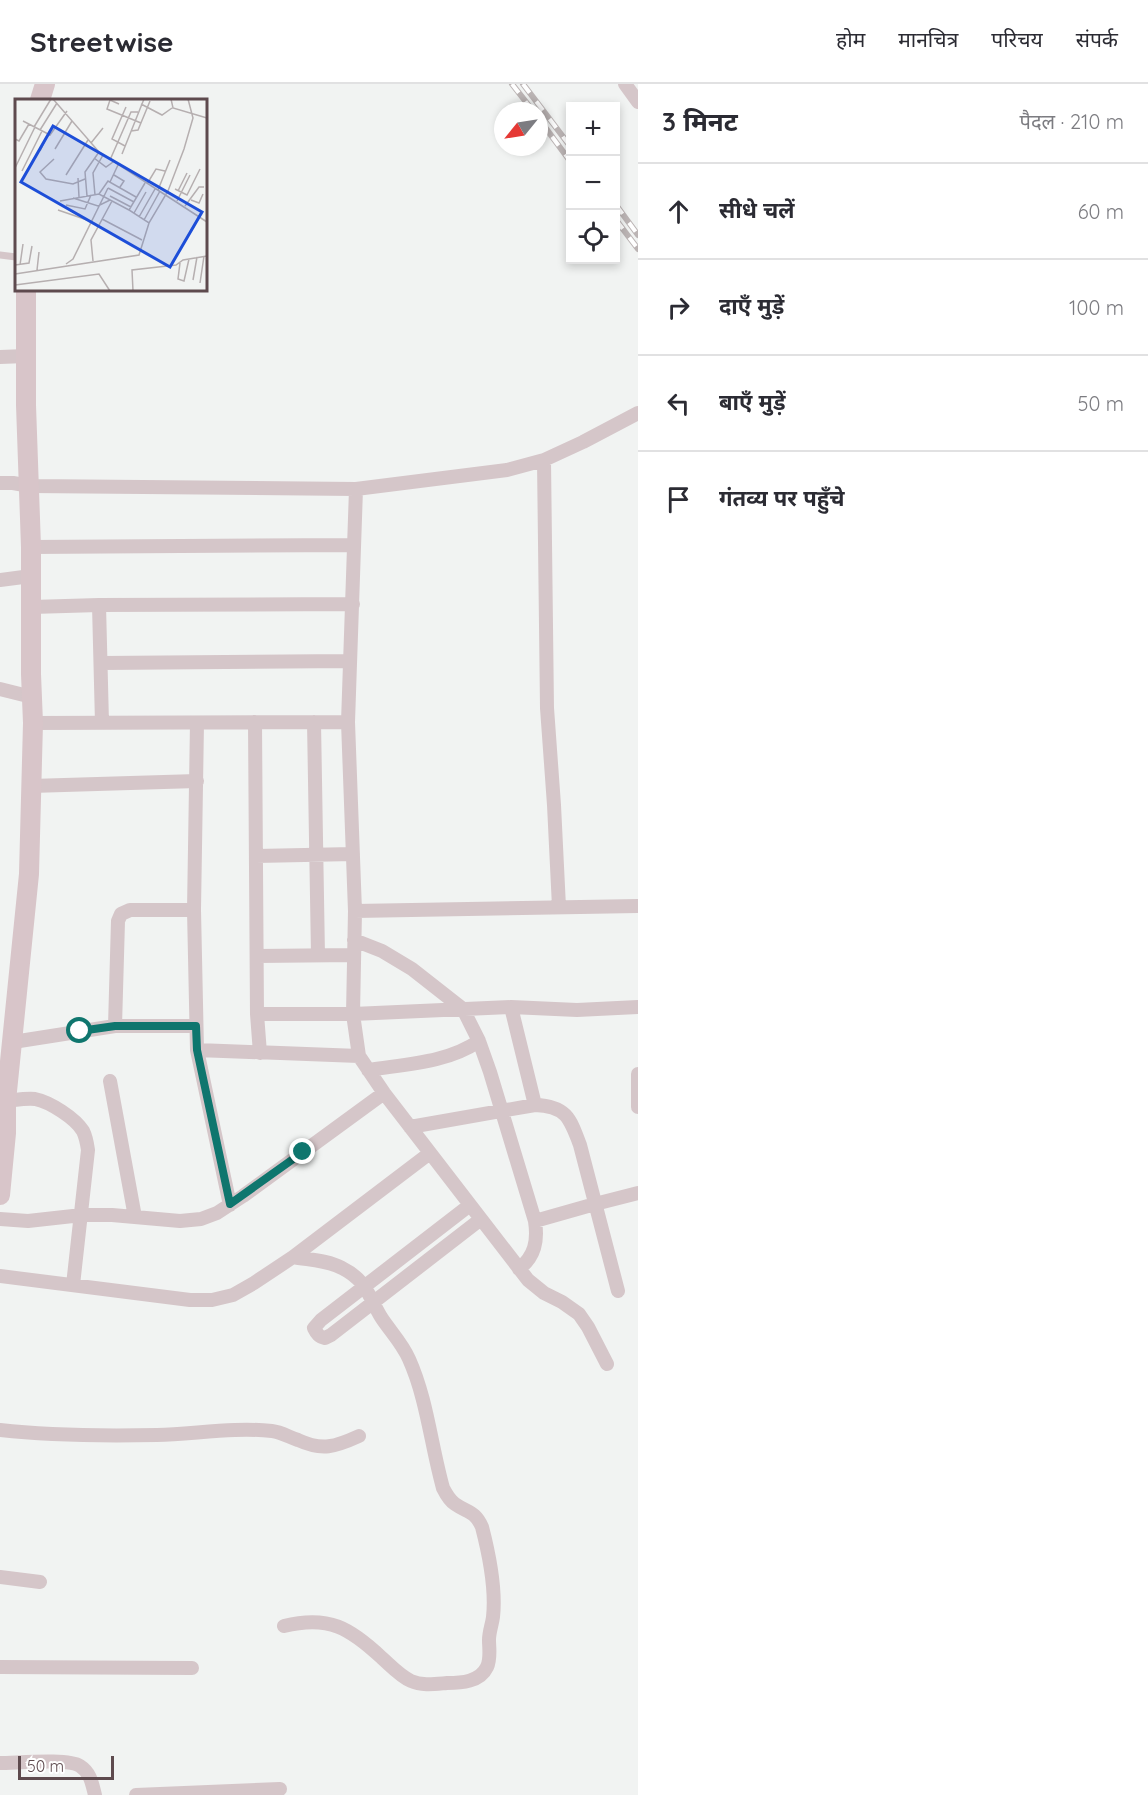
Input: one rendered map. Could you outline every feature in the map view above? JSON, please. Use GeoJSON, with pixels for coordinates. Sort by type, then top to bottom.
{"type":"FeatureCollection","features":[{"type":"Feature","properties":{"kind":"street"},"geometry":{"type":"LineString","coordinates":[[40,99],[45,84]]}},
{"type":"Feature","properties":{"kind":"street"},"geometry":{"type":"LineString","coordinates":[[627,85],[638,102]]}},
{"type":"Feature","properties":{"kind":"street"},"geometry":{"type":"LineString","coordinates":[[0,1195],[3,1134],[29,874],[33,723],[30,486],[26,405],[26,291]]}},
{"type":"Feature","properties":{"kind":"street"},"geometry":{"type":"LineString","coordinates":[[0,357],[26,356]]}},
{"type":"Feature","properties":{"kind":"street"},"geometry":{"type":"LineString","coordinates":[[0,483],[30,486],[356,489],[507,470],[544,460],[638,413]]}},
{"type":"Feature","properties":{"kind":"street"},"geometry":{"type":"LineString","coordinates":[[544,460],[547,708],[559,907]]}},
{"type":"Feature","properties":{"kind":"street"},"geometry":{"type":"LineString","coordinates":[[356,489],[348,722],[355,911],[353,1014],[359,1056],[430,1154],[528,1280],[544,1293],[579,1314],[607,1364]]}},
{"type":"Feature","properties":{"kind":"street"},"geometry":{"type":"LineString","coordinates":[[31,547],[354,545]]}},
{"type":"Feature","properties":{"kind":"street"},"geometry":{"type":"LineString","coordinates":[[0,580],[31,576]]}},
{"type":"Feature","properties":{"kind":"street"},"geometry":{"type":"LineString","coordinates":[[32,608],[99,605],[353,604]]}},
{"type":"Feature","properties":{"kind":"street"},"geometry":{"type":"LineString","coordinates":[[99,605],[102,723]]}},
{"type":"Feature","properties":{"kind":"street"},"geometry":{"type":"LineString","coordinates":[[102,663],[349,662]]}},
{"type":"Feature","properties":{"kind":"street"},"geometry":{"type":"LineString","coordinates":[[0,689],[32,697]]}},
{"type":"Feature","properties":{"kind":"street"},"geometry":{"type":"LineString","coordinates":[[255,722],[257,1014],[260,1053]]}},
{"type":"Feature","properties":{"kind":"street"},"geometry":{"type":"LineString","coordinates":[[314,722],[318,955]]}},
{"type":"Feature","properties":{"kind":"street"},"geometry":{"type":"LineString","coordinates":[[33,723],[348,722]]}},
{"type":"Feature","properties":{"kind":"street"},"geometry":{"type":"LineString","coordinates":[[197,723],[194,910],[197,1050],[230,1204]]}},
{"type":"Feature","properties":{"kind":"street"},"geometry":{"type":"LineString","coordinates":[[31,786],[197,782]]}},
{"type":"Feature","properties":{"kind":"street"},"geometry":{"type":"LineString","coordinates":[[256,856],[353,854]]}},
{"type":"Feature","properties":{"kind":"street"},"geometry":{"type":"LineString","coordinates":[[355,911],[638,906]]}},
{"type":"Feature","properties":{"kind":"street"},"geometry":{"type":"LineString","coordinates":[[115,1026],[118,921],[121,914],[130,910],[194,910]]}},
{"type":"Feature","properties":{"kind":"street"},"geometry":{"type":"LineString","coordinates":[[354,940],[382,951],[412,969],[464,1009],[479,1041],[535,1221],[537,1234],[535,1251],[528,1262],[519,1269]]}},
{"type":"Feature","properties":{"kind":"street"},"geometry":{"type":"LineString","coordinates":[[257,956],[354,955]]}},
{"type":"Feature","properties":{"kind":"street"},"geometry":{"type":"LineString","coordinates":[[257,1014],[353,1014],[511,1007],[577,1010],[638,1007]]}},
{"type":"Feature","properties":{"kind":"street"},"geometry":{"type":"LineString","coordinates":[[511,1007],[534,1105]]}},
{"type":"Feature","properties":{"kind":"street"},"geometry":{"type":"LineString","coordinates":[[13,1042],[115,1026],[196,1026]]}},
{"type":"Feature","properties":{"kind":"street"},"geometry":{"type":"LineString","coordinates":[[368,1070],[451,1056],[479,1041]]}},
{"type":"Feature","properties":{"kind":"street"},"geometry":{"type":"LineString","coordinates":[[197,1050],[359,1056]]}},
{"type":"Feature","properties":{"kind":"street"},"geometry":{"type":"LineString","coordinates":[[638,1074],[638,1107]]}},
{"type":"Feature","properties":{"kind":"street"},"geometry":{"type":"LineString","coordinates":[[110,1081],[135,1217]]}},
{"type":"Feature","properties":{"kind":"street"},"geometry":{"type":"LineString","coordinates":[[0,1220],[28,1221],[82,1215],[180,1221],[201,1219],[217,1213],[384,1093]]}},
{"type":"Feature","properties":{"kind":"street"},"geometry":{"type":"LineString","coordinates":[[6,1101],[26,1098],[49,1103],[74,1121],[82,1129],[86,1138],[88,1150],[73,1285]]}},
{"type":"Feature","properties":{"kind":"street"},"geometry":{"type":"LineString","coordinates":[[410,1127],[534,1105],[549,1105],[561,1111],[572,1124],[579,1145],[618,1292]]}},
{"type":"Feature","properties":{"kind":"street"},"geometry":{"type":"LineString","coordinates":[[0,1276],[190,1300],[212,1300],[233,1295],[292,1257],[430,1154]]}},
{"type":"Feature","properties":{"kind":"street"},"geometry":{"type":"LineString","coordinates":[[535,1221],[638,1193]]}},
{"type":"Feature","properties":{"kind":"street"},"geometry":{"type":"LineString","coordinates":[[470,1205],[316,1324],[314,1328],[316,1332],[320,1337],[325,1338],[481,1219]]}},
{"type":"Feature","properties":{"kind":"street"},"geometry":{"type":"LineString","coordinates":[[285,1626],[304,1621],[341,1627],[364,1641],[395,1670],[411,1680],[423,1684],[460,1683],[471,1681],[488,1666],[494,1598],[482,1527],[479,1519],[472,1513],[448,1498],[443,1488],[423,1400],[409,1359],[399,1340],[383,1319],[366,1286],[341,1267],[292,1257]]}},
{"type":"Feature","properties":{"kind":"street"},"geometry":{"type":"LineString","coordinates":[[0,1430],[157,1435],[252,1429],[278,1432],[312,1447],[328,1448],[359,1436]]}},
{"type":"Feature","properties":{"kind":"street"},"geometry":{"type":"LineString","coordinates":[[0,1576],[40,1582]]}},
{"type":"Feature","properties":{"kind":"street"},"geometry":{"type":"LineString","coordinates":[[0,1666],[192,1668]]}},
{"type":"Feature","properties":{"kind":"street"},"geometry":{"type":"LineString","coordinates":[[0,1763],[66,1762],[80,1766],[90,1776],[95,1795]]}},
{"type":"Feature","properties":{"kind":"street"},"geometry":{"type":"LineString","coordinates":[[136,1795],[280,1790]]}},
{"type":"Feature","properties":{"kind":"lane"},"geometry":{"type":"LineString","coordinates":[[0,255],[15,257]]}},
{"type":"Feature","properties":{"kind":"railway"},"geometry":{"type":"LineString","coordinates":[[512,84],[526,102]]}},
{"type":"Feature","properties":{"kind":"railway"},"geometry":{"type":"LineString","coordinates":[[523,84],[566,141]]}},
{"type":"Feature","properties":{"kind":"railway"},"geometry":{"type":"LineString","coordinates":[[548,131],[566,156]]}},
{"type":"Feature","properties":{"kind":"railway"},"geometry":{"type":"LineString","coordinates":[[620,210],[638,235]]}},
{"type":"Feature","properties":{"kind":"railway"},"geometry":{"type":"LineString","coordinates":[[620,225],[638,249]]}},
{"type":"Feature","properties":{"kind":"route"},"geometry":{"type":"LineString","coordinates":[[80,1031],[115,1026],[196,1026],[197,1050],[230,1204],[303,1152]]}}]}
